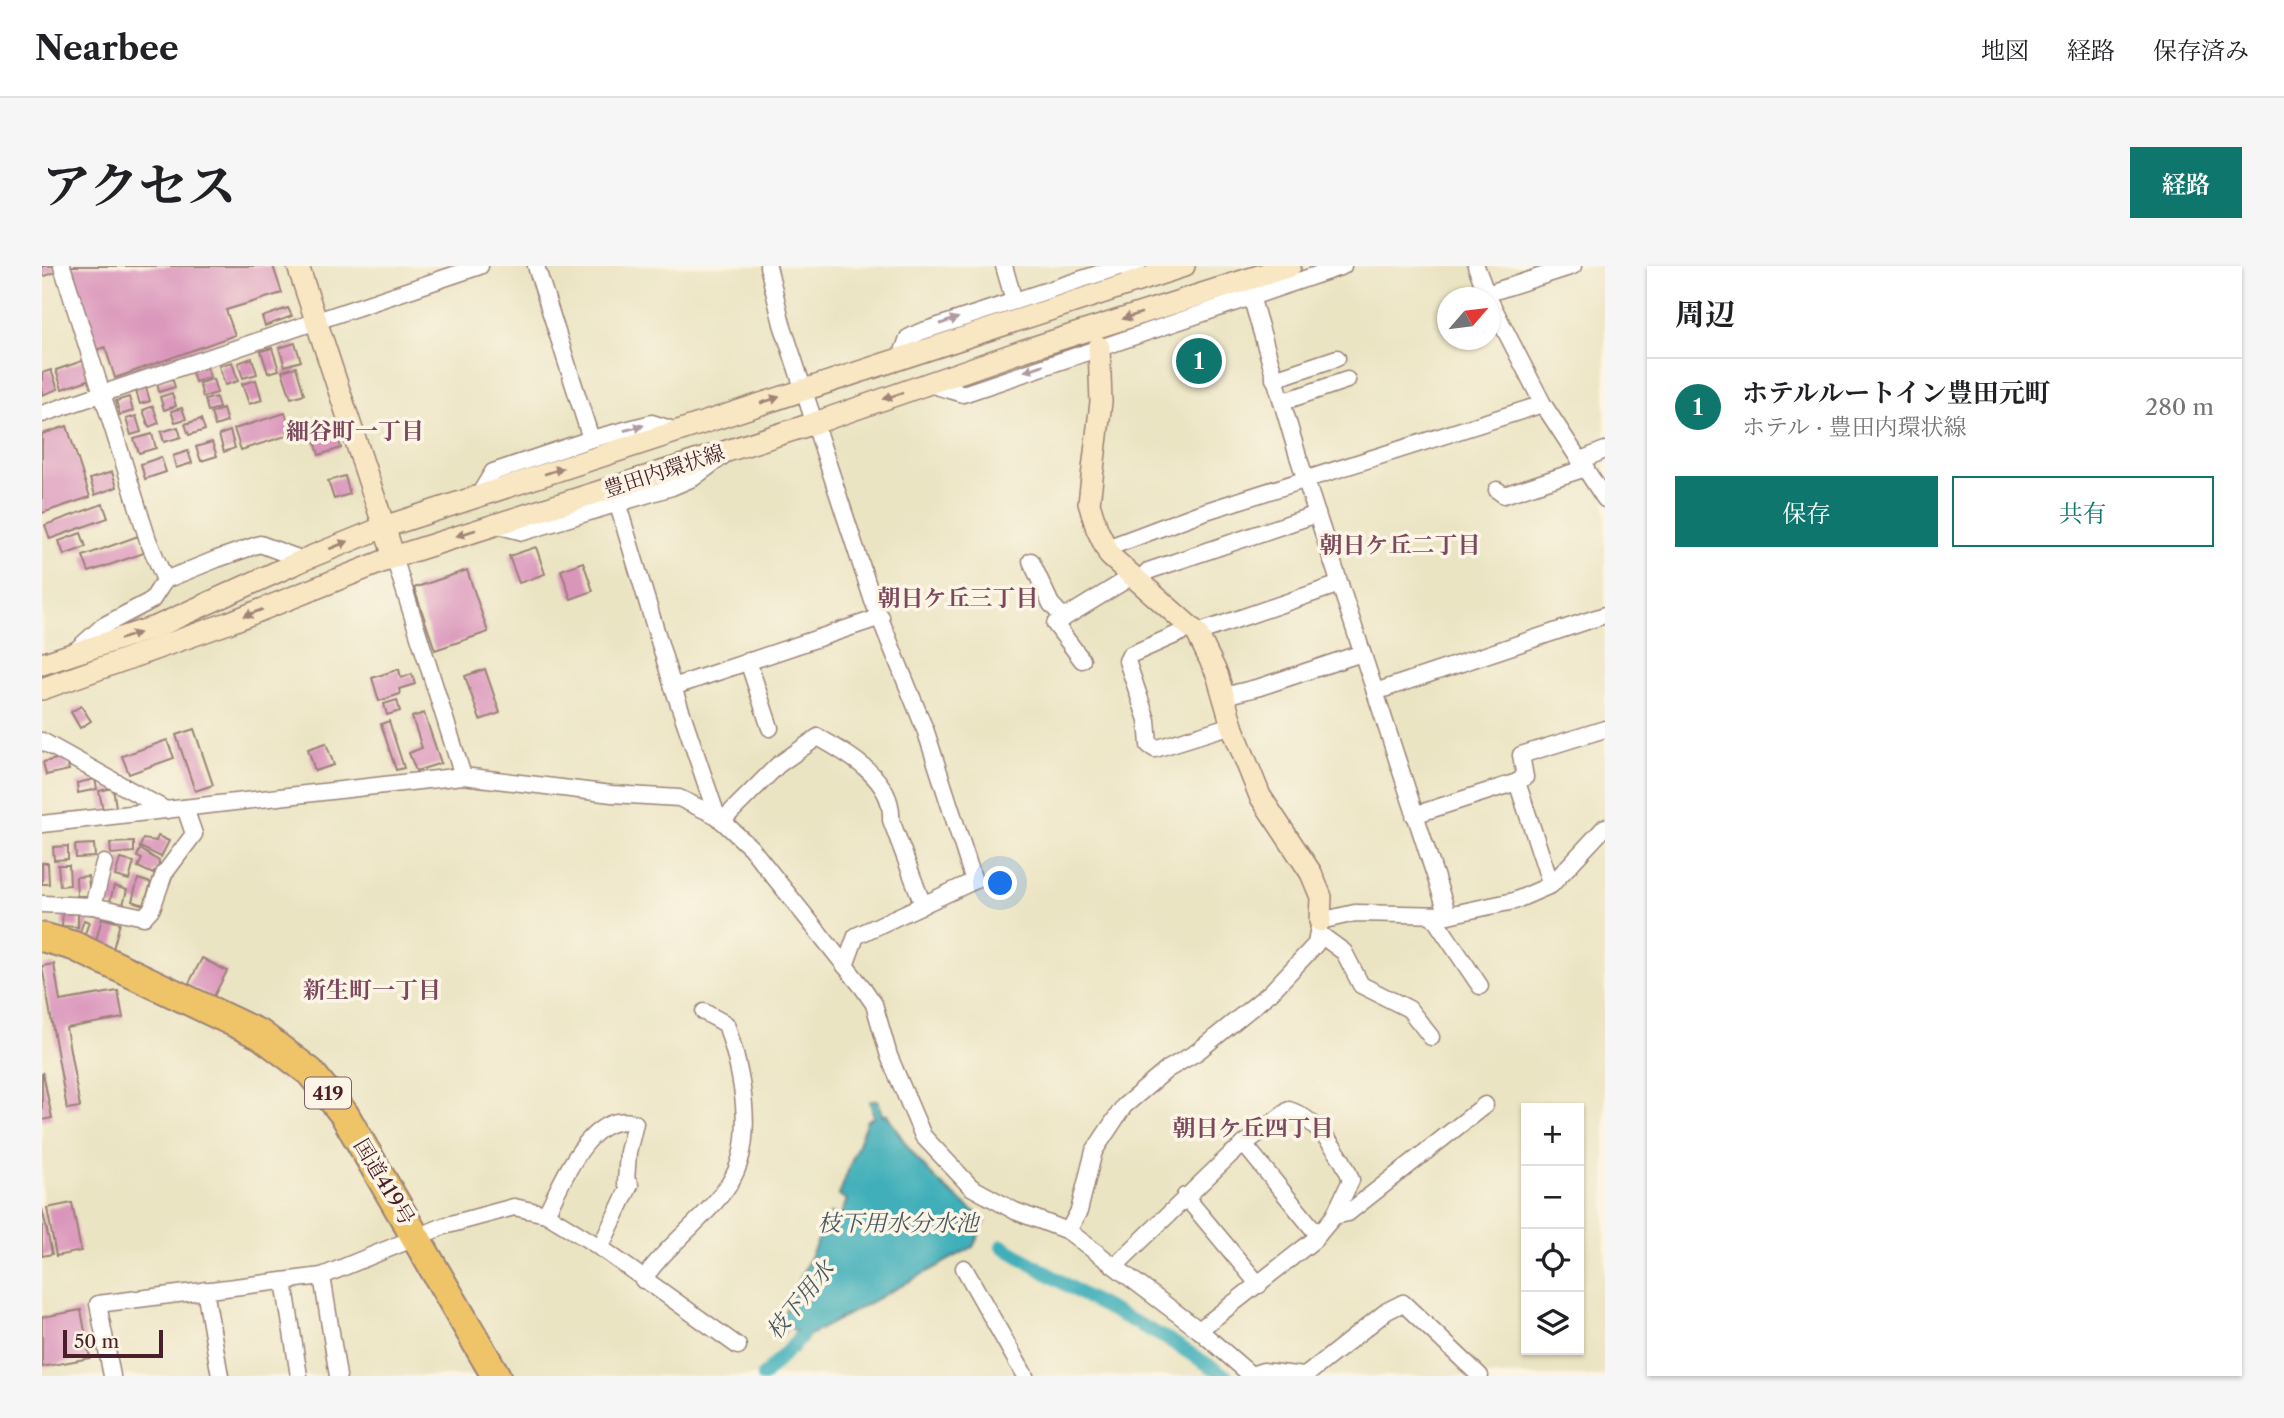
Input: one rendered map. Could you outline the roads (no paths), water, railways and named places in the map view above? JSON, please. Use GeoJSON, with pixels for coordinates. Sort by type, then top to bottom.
{"type":"FeatureCollection","features":[{"type":"Feature","properties":{"kind":"highway","name":"国道419号"},"geometry":{"type":"LineString","coordinates":[[42,937],[74,946],[261,1035],[310,1072],[344,1114],[496,1376]]}},
{"type":"Feature","properties":{"kind":"street"},"geometry":{"type":"LineString","coordinates":[[62,266],[148,540],[165,580]]}},
{"type":"Feature","properties":{"kind":"street"},"geometry":{"type":"LineString","coordinates":[[298,266],[463,776]]}},
{"type":"Feature","properties":{"kind":"street"},"geometry":{"type":"LineString","coordinates":[[42,414],[480,266]]}},
{"type":"Feature","properties":{"kind":"street"},"geometry":{"type":"LineString","coordinates":[[536,266],[592,439]]}},
{"type":"Feature","properties":{"kind":"street"},"geometry":{"type":"LineString","coordinates":[[768,266],[803,390],[873,601],[926,732],[974,881],[856,936],[845,966]]}},
{"type":"Feature","properties":{"kind":"street"},"geometry":{"type":"LineString","coordinates":[[1004,266],[1014,301]]}},
{"type":"Feature","properties":{"kind":"street"},"geometry":{"type":"LineString","coordinates":[[900,360],[908,338],[953,320],[1063,285],[1123,276],[1138,266]]}},
{"type":"Feature","properties":{"kind":"street","name":"豊田内環状線"},"geometry":{"type":"LineString","coordinates":[[42,664],[158,626],[303,560],[384,527],[1099,294],[1123,276],[1184,266]]}},
{"type":"Feature","properties":{"kind":"street","name":"豊田内環状線"},"geometry":{"type":"LineString","coordinates":[[42,689],[228,622],[394,557],[815,423],[1290,266]]}},
{"type":"Feature","properties":{"kind":"street"},"geometry":{"type":"LineString","coordinates":[[929,384],[962,394],[1343,266]]}},
{"type":"Feature","properties":{"kind":"street"},"geometry":{"type":"LineString","coordinates":[[1476,266],[1484,287]]}},
{"type":"Feature","properties":{"kind":"street"},"geometry":{"type":"LineString","coordinates":[[1500,293],[1573,266]]}},
{"type":"Feature","properties":{"kind":"street"},"geometry":{"type":"LineString","coordinates":[[1063,285],[1077,285],[1099,294]]}},
{"type":"Feature","properties":{"kind":"street"},"geometry":{"type":"LineString","coordinates":[[1251,296],[1317,514],[1414,815],[1440,915],[1480,986]]}},
{"type":"Feature","properties":{"kind":"street"},"geometry":{"type":"LineString","coordinates":[[1155,328],[1175,302]]}},
{"type":"Feature","properties":{"kind":"street"},"geometry":{"type":"LineString","coordinates":[[1500,321],[1543,404],[1605,499]]}},
{"type":"Feature","properties":{"kind":"street"},"geometry":{"type":"LineString","coordinates":[[1068,1231],[1079,1210],[1094,1151],[1124,1106],[1168,1069],[1196,1052],[1271,992],[1315,943],[1321,897],[1311,873],[1260,796],[1232,725],[1217,674],[1194,630],[1110,556],[1089,503],[1101,402],[1099,347]]}},
{"type":"Feature","properties":{"kind":"street"},"geometry":{"type":"LineString","coordinates":[[1275,379],[1337,358]]}},
{"type":"Feature","properties":{"kind":"street"},"geometry":{"type":"LineString","coordinates":[[1282,402],[1347,380]]}},
{"type":"Feature","properties":{"kind":"street"},"geometry":{"type":"LineString","coordinates":[[1107,548],[1306,478],[1543,404]]}},
{"type":"Feature","properties":{"kind":"street"},"geometry":{"type":"LineString","coordinates":[[479,495],[494,472],[592,439],[652,423],[677,431]]}},
{"type":"Feature","properties":{"kind":"street"},"geometry":{"type":"LineString","coordinates":[[494,525],[523,532],[693,478],[730,450]]}},
{"type":"Feature","properties":{"kind":"street"},"geometry":{"type":"LineString","coordinates":[[1497,490],[1504,495],[1583,464],[1605,450]]}},
{"type":"Feature","properties":{"kind":"street"},"geometry":{"type":"LineString","coordinates":[[617,502],[673,687],[720,819]]}},
{"type":"Feature","properties":{"kind":"street"},"geometry":{"type":"LineString","coordinates":[[1055,623],[1148,571],[1317,514]]}},
{"type":"Feature","properties":{"kind":"street"},"geometry":{"type":"LineString","coordinates":[[72,653],[103,626],[152,600],[165,580],[260,544],[303,560]]}},
{"type":"Feature","properties":{"kind":"street"},"geometry":{"type":"LineString","coordinates":[[1031,561],[1051,604],[1055,623],[1082,660]]}},
{"type":"Feature","properties":{"kind":"street"},"geometry":{"type":"LineString","coordinates":[[1232,725],[1155,749],[1149,745],[1147,720],[1127,661],[1130,655],[1194,630],[1340,584]]}},
{"type":"Feature","properties":{"kind":"street"},"geometry":{"type":"LineString","coordinates":[[1375,692],[1605,615]]}},
{"type":"Feature","properties":{"kind":"street"},"geometry":{"type":"LineString","coordinates":[[673,687],[881,617]]}},
{"type":"Feature","properties":{"kind":"street"},"geometry":{"type":"LineString","coordinates":[[1224,696],[1261,687],[1362,653]]}},
{"type":"Feature","properties":{"kind":"street"},"geometry":{"type":"LineString","coordinates":[[748,661],[769,728]]}},
{"type":"Feature","properties":{"kind":"street"},"geometry":{"type":"LineString","coordinates":[[1414,815],[1517,782],[1525,777],[1521,755],[1605,729]]}},
{"type":"Feature","properties":{"kind":"street"},"geometry":{"type":"LineString","coordinates":[[720,819],[778,765],[818,737],[845,752],[880,783],[892,808],[891,820],[923,905]]}},
{"type":"Feature","properties":{"kind":"street"},"geometry":{"type":"LineString","coordinates":[[42,741],[166,810]]}},
{"type":"Feature","properties":{"kind":"street"},"geometry":{"type":"LineString","coordinates":[[42,824],[463,776],[612,794],[679,798],[720,819],[751,848],[874,1004],[889,1056],[923,1136],[971,1187],[1015,1211],[1068,1231],[1116,1265],[1252,1375],[1264,1371],[1304,1376],[1387,1311],[1403,1303],[1480,1376]]}},
{"type":"Feature","properties":{"kind":"street"},"geometry":{"type":"LineString","coordinates":[[1517,782],[1550,885]]}},
{"type":"Feature","properties":{"kind":"street"},"geometry":{"type":"LineString","coordinates":[[42,904],[93,906],[135,917],[149,914],[164,874],[194,834],[185,808]]}},
{"type":"Feature","properties":{"kind":"street"},"geometry":{"type":"LineString","coordinates":[[1319,927],[1354,913],[1440,915],[1514,901],[1550,885],[1605,827]]}},
{"type":"Feature","properties":{"kind":"street"},"geometry":{"type":"LineString","coordinates":[[93,906],[104,863]]}},
{"type":"Feature","properties":{"kind":"street"},"geometry":{"type":"LineString","coordinates":[[1319,927],[1344,952],[1362,985],[1409,1009],[1431,1037]]}},
{"type":"Feature","properties":{"kind":"street"},"geometry":{"type":"LineString","coordinates":[[643,1280],[658,1258],[729,1184],[740,1157],[744,1136],[744,1087],[726,1024],[704,1012]]}},
{"type":"Feature","properties":{"kind":"street"},"geometry":{"type":"LineString","coordinates":[[1334,1216],[1348,1213],[1485,1105]]}},
{"type":"Feature","properties":{"kind":"street"},"geometry":{"type":"LineString","coordinates":[[1116,1265],[1185,1196],[1244,1144],[1289,1110],[1303,1114],[1347,1167],[1351,1180],[1334,1216],[1318,1235],[1259,1285],[1199,1330]]}},
{"type":"Feature","properties":{"kind":"street"},"geometry":{"type":"LineString","coordinates":[[546,1214],[583,1143],[621,1121],[635,1123],[628,1152],[626,1182],[630,1185],[600,1248]]}},
{"type":"Feature","properties":{"kind":"street"},"geometry":{"type":"LineString","coordinates":[[1244,1144],[1318,1235]]}},
{"type":"Feature","properties":{"kind":"street"},"geometry":{"type":"LineString","coordinates":[[1185,1196],[1259,1285]]}},
{"type":"Feature","properties":{"kind":"street"},"geometry":{"type":"LineString","coordinates":[[112,1376],[98,1304],[322,1276],[416,1236],[514,1207],[546,1214],[600,1248],[738,1346]]}},
{"type":"Feature","properties":{"kind":"street"},"geometry":{"type":"LineString","coordinates":[[964,1268],[1025,1376]]}},
{"type":"Feature","properties":{"kind":"street"},"geometry":{"type":"LineString","coordinates":[[322,1276],[338,1376]]}},
{"type":"Feature","properties":{"kind":"street"},"geometry":{"type":"LineString","coordinates":[[284,1281],[299,1376]]}},
{"type":"Feature","properties":{"kind":"street"},"geometry":{"type":"LineString","coordinates":[[205,1290],[220,1376]]}},
{"type":"Feature","properties":{"kind":"water","name":"枝下用水分水池"},"geometry":{"type":"Polygon","coordinates":[[[878,1100],[882,1115],[887,1114],[918,1160],[955,1197],[986,1220],[973,1247],[806,1337],[796,1352],[787,1346],[796,1331],[788,1326],[782,1335],[778,1331],[781,1320],[830,1214],[840,1217],[847,1200],[839,1195],[867,1120],[874,1117],[870,1101],[878,1100]]]}},
{"type":"Feature","properties":{"kind":"waterway","name":"枝下用水"},"geometry":{"type":"LineString","coordinates":[[1002,1246],[1088,1298],[1169,1340],[1226,1376]]}},
{"type":"Feature","properties":{"kind":"waterway","name":"枝下用水"},"geometry":{"type":"LineString","coordinates":[[763,1376],[802,1336]]}},
{"type":"Feature","properties":{"kind":"place","name":"ホテルルートイン豊田元町"},"geometry":{"type":"Point","coordinates":[1199,361]}},
{"type":"Feature","properties":{"kind":"district","name":"細谷町一丁目"},"geometry":{"type":"Point","coordinates":[355,431]}},
{"type":"Feature","properties":{"kind":"district","name":"朝日ケ丘二丁目"},"geometry":{"type":"Point","coordinates":[1400,545]}},
{"type":"Feature","properties":{"kind":"district","name":"朝日ケ丘三丁目"},"geometry":{"type":"Point","coordinates":[958,598]}},
{"type":"Feature","properties":{"kind":"district","name":"新生町一丁目"},"geometry":{"type":"Point","coordinates":[372,990]}},
{"type":"Feature","properties":{"kind":"district","name":"朝日ケ丘四丁目"},"geometry":{"type":"Point","coordinates":[1253,1128]}}]}
